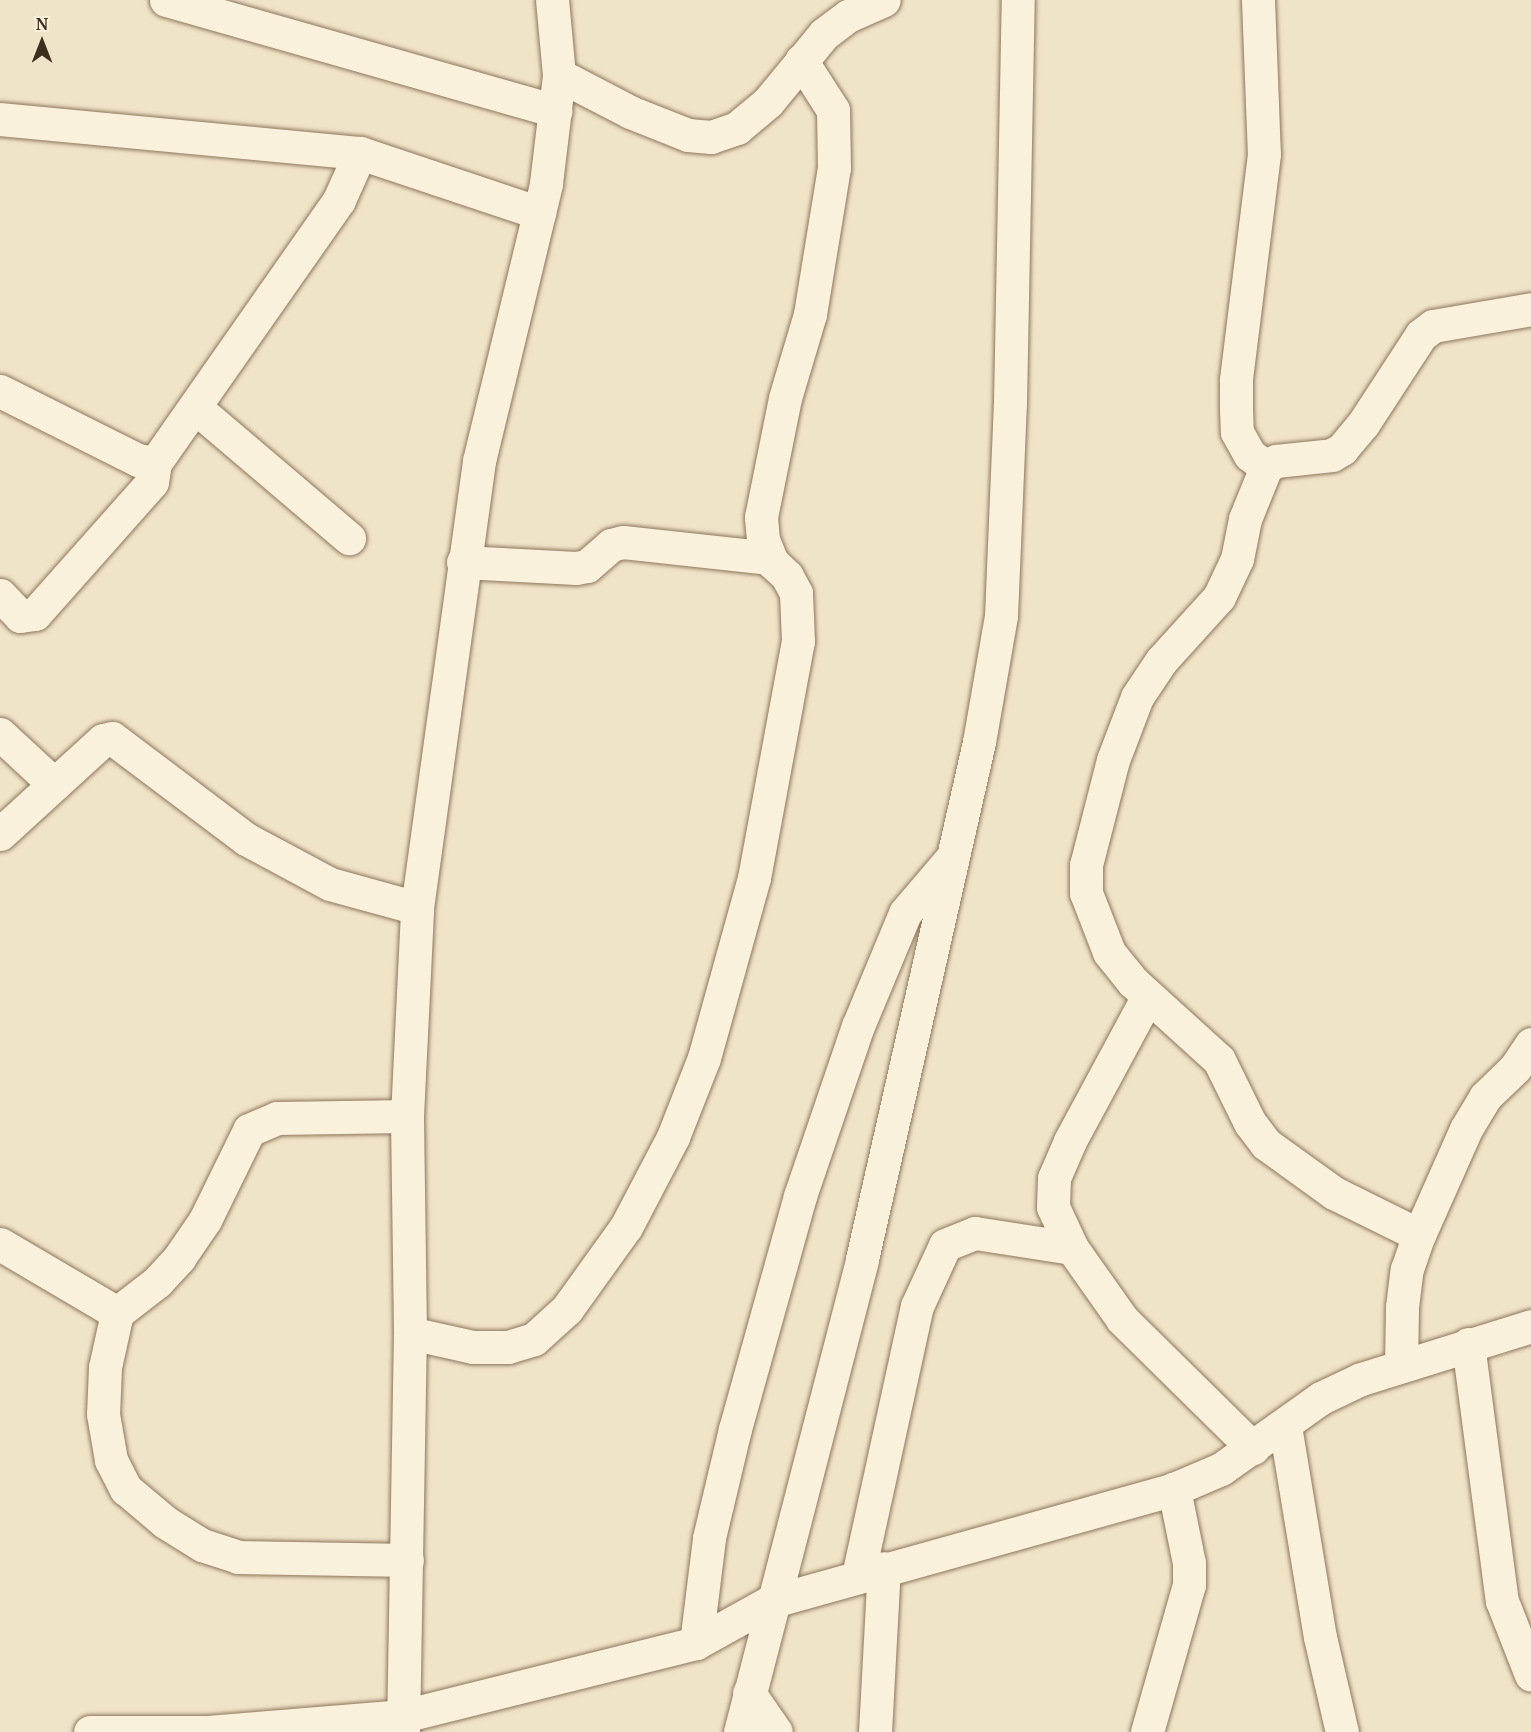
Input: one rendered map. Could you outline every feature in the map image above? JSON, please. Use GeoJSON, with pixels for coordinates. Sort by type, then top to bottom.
{"type":"FeatureCollection","features":[{"type":"Feature","properties":{"kind":"street"},"geometry":{"type":"LineString","coordinates":[[166,0],[555,111]]}},
{"type":"Feature","properties":{"kind":"street"},"geometry":{"type":"LineString","coordinates":[[403,1724],[410,1333],[407,1116],[417,908],[479,461],[539,213],[555,111],[559,75],[552,0]]}},
{"type":"Feature","properties":{"kind":"street"},"geometry":{"type":"LineString","coordinates":[[559,75],[630,112],[688,135],[711,137],[737,128],[768,102],[801,60],[848,16],[884,0]]}},
{"type":"Feature","properties":{"kind":"street"},"geometry":{"type":"LineString","coordinates":[[740,1732],[770,1602],[862,1259],[979,742],[1001,616],[1010,403],[1018,0]]}},
{"type":"Feature","properties":{"kind":"street"},"geometry":{"type":"LineString","coordinates":[[1258,0],[1264,154],[1236,380],[1236,408],[1237,432],[1250,455],[1266,467]]}},
{"type":"Feature","properties":{"kind":"street"},"geometry":{"type":"LineString","coordinates":[[410,1333],[473,1347],[508,1347],[534,1339],[567,1309],[626,1227],[673,1137],[704,1058],[754,878],[798,642],[796,593],[770,558],[763,540],[761,516],[785,398],[810,314],[835,158],[833,110],[801,60]]}},
{"type":"Feature","properties":{"kind":"street"},"geometry":{"type":"LineString","coordinates":[[0,119],[360,153],[539,213]]}},
{"type":"Feature","properties":{"kind":"street"},"geometry":{"type":"LineString","coordinates":[[0,595],[20,616],[35,614],[152,482],[155,463],[196,408],[339,200],[360,153]]}},
{"type":"Feature","properties":{"kind":"street"},"geometry":{"type":"LineString","coordinates":[[1419,1235],[1334,1193],[1266,1144],[1250,1123],[1219,1060],[1148,996],[1109,951],[1096,927],[1086,894],[1090,846],[1113,760],[1137,697],[1161,661],[1219,597],[1237,559],[1245,519],[1266,467],[1288,459],[1332,455],[1342,449],[1363,424],[1421,335],[1433,326],[1531,309]]}},
{"type":"Feature","properties":{"kind":"street"},"geometry":{"type":"LineString","coordinates":[[0,391],[138,460],[155,463]]}},
{"type":"Feature","properties":{"kind":"street"},"geometry":{"type":"LineString","coordinates":[[196,408],[349,538]]}},
{"type":"Feature","properties":{"kind":"street"},"geometry":{"type":"LineString","coordinates":[[464,562],[576,568],[587,566],[611,545],[623,542],[770,558]]}},
{"type":"Feature","properties":{"kind":"street"},"geometry":{"type":"LineString","coordinates":[[0,734],[54,784]]}},
{"type":"Feature","properties":{"kind":"street"},"geometry":{"type":"LineString","coordinates":[[0,834],[103,740],[118,739],[175,788],[246,839],[330,884],[417,908]]}},
{"type":"Feature","properties":{"kind":"street"},"geometry":{"type":"LineString","coordinates":[[696,1643],[709,1538],[735,1429],[800,1196],[858,1026],[905,913],[952,857]]}},
{"type":"Feature","properties":{"kind":"street"},"geometry":{"type":"LineString","coordinates":[[1148,996],[1054,1178],[1053,1207],[1072,1248],[1122,1318],[1253,1448]]}},
{"type":"Feature","properties":{"kind":"street"},"geometry":{"type":"LineString","coordinates":[[1401,1365],[1402,1306],[1407,1269],[1419,1235],[1466,1129],[1485,1097],[1515,1068],[1531,1044]]}},
{"type":"Feature","properties":{"kind":"street"},"geometry":{"type":"LineString","coordinates":[[407,1116],[277,1118],[260,1124],[241,1143],[205,1220],[179,1258],[157,1282],[117,1313],[105,1367],[103,1414],[111,1460],[126,1489],[165,1522],[202,1545],[238,1557],[407,1560]]}},
{"type":"Feature","properties":{"kind":"street"},"geometry":{"type":"LineString","coordinates":[[875,1732],[871,1572],[917,1306],[945,1245],[975,1233],[1072,1248]]}},
{"type":"Feature","properties":{"kind":"street"},"geometry":{"type":"LineString","coordinates":[[0,1244],[117,1313]]}},
{"type":"Feature","properties":{"kind":"street"},"geometry":{"type":"LineString","coordinates":[[90,1732],[208,1732],[403,1724],[696,1643],[770,1602],[1174,1489],[1221,1469],[1322,1398],[1401,1365],[1531,1326]]}},
{"type":"Feature","properties":{"kind":"street"},"geometry":{"type":"LineString","coordinates":[[1468,1344],[1502,1601],[1531,1675]]}},
{"type":"Feature","properties":{"kind":"street"},"geometry":{"type":"LineString","coordinates":[[1285,1426],[1320,1638],[1342,1732]]}},
{"type":"Feature","properties":{"kind":"street"},"geometry":{"type":"LineString","coordinates":[[1147,1732],[1189,1585],[1189,1563],[1174,1489]]}},
{"type":"Feature","properties":{"kind":"street"},"geometry":{"type":"LineString","coordinates":[[749,1693],[776,1732]]}}]}
